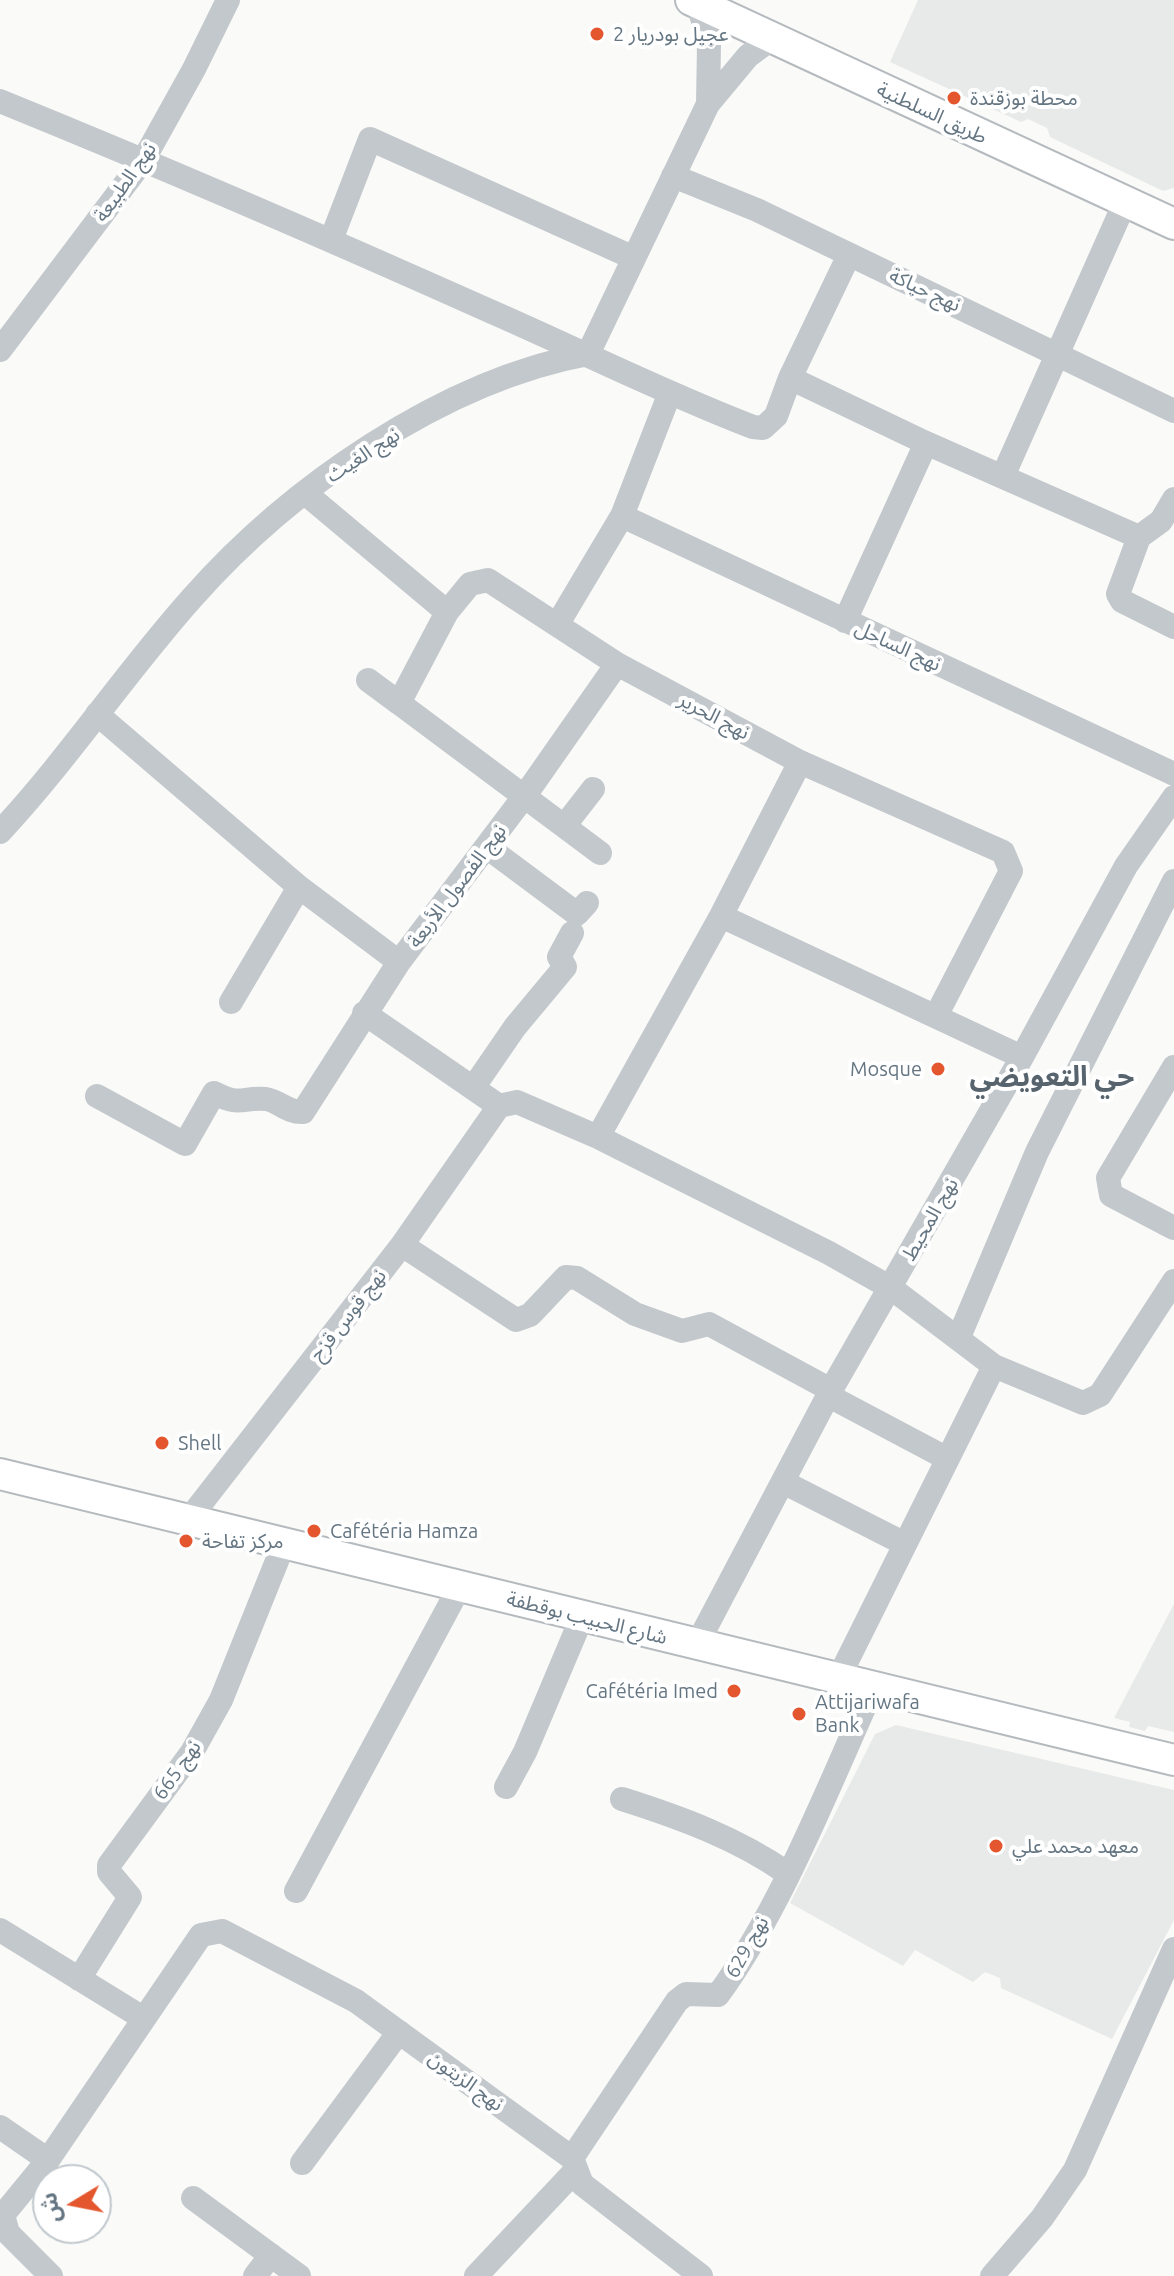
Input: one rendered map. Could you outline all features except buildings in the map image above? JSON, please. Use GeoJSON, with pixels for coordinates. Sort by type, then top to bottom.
{"type":"FeatureCollection","features":[{"type":"Feature","properties":{"kind":"main road","name":"طريق السلطنية"},"geometry":{"type":"LineString","coordinates":[[694,2],[1174,224]]}},
{"type":"Feature","properties":{"kind":"main road","name":"شارع الحبيب بوقطفة"},"geometry":{"type":"LineString","coordinates":[[1,1477],[285,1541],[696,1646],[1174,1760]]}},
{"type":"Feature","properties":{"kind":"street","name":"نهج الطبيعة"},"geometry":{"type":"LineString","coordinates":[[0,350],[144,159],[228,0]]}},
{"type":"Feature","properties":{"kind":"street"},"geometry":{"type":"LineString","coordinates":[[694,2],[709,44],[708,104]]}},
{"type":"Feature","properties":{"kind":"street"},"geometry":{"type":"LineString","coordinates":[[588,354],[708,104],[748,56],[771,39]]}},
{"type":"Feature","properties":{"kind":"street"},"geometry":{"type":"LineString","coordinates":[[0,101],[331,240],[588,354],[669,395],[763,428],[776,416],[790,378],[849,255]]}},
{"type":"Feature","properties":{"kind":"street"},"geometry":{"type":"LineString","coordinates":[[331,240],[370,139],[634,258]]}},
{"type":"Feature","properties":{"kind":"street","name":"نهج حياكة"},"geometry":{"type":"LineString","coordinates":[[673,176],[757,210],[1174,411]]}},
{"type":"Feature","properties":{"kind":"street"},"geometry":{"type":"LineString","coordinates":[[1003,476],[1126,200]]}},
{"type":"Feature","properties":{"kind":"street","name":"نهج الغيث"},"geometry":{"type":"LineString","coordinates":[[0,832],[218,570],[305,493],[351,460],[480,388],[550,361],[588,354]]}},
{"type":"Feature","properties":{"kind":"street"},"geometry":{"type":"LineString","coordinates":[[790,378],[926,443],[1139,537]]}},
{"type":"Feature","properties":{"kind":"street"},"geometry":{"type":"LineString","coordinates":[[557,625],[622,516],[669,395]]}},
{"type":"Feature","properties":{"kind":"street"},"geometry":{"type":"LineString","coordinates":[[845,621],[926,443]]}},
{"type":"Feature","properties":{"kind":"street"},"geometry":{"type":"LineString","coordinates":[[305,493],[447,612]]}},
{"type":"Feature","properties":{"kind":"street"},"geometry":{"type":"LineString","coordinates":[[1174,499],[1161,521],[1139,537],[1118,594],[1122,601],[1174,627]]}},
{"type":"Feature","properties":{"kind":"street","name":"نهج الساحل"},"geometry":{"type":"LineString","coordinates":[[622,516],[1174,774]]}},
{"type":"Feature","properties":{"kind":"street","name":"نهج الحرير"},"geometry":{"type":"LineString","coordinates":[[399,703],[447,612],[470,584],[488,580],[617,664],[800,762],[1003,852],[1011,871],[936,1016]]}},
{"type":"Feature","properties":{"kind":"street","name":"نهج الفصول الأربعة"},"geometry":{"type":"LineString","coordinates":[[97,1096],[185,1144],[214,1093],[235,1103],[267,1099],[294,1112],[303,1112],[399,962],[526,794],[617,664]]}},
{"type":"Feature","properties":{"kind":"street"},"geometry":{"type":"LineString","coordinates":[[368,680],[526,794],[600,853]]}},
{"type":"Feature","properties":{"kind":"street"},"geometry":{"type":"LineString","coordinates":[[97,714],[160,764],[299,887],[399,962]]}},
{"type":"Feature","properties":{"kind":"street"},"geometry":{"type":"LineString","coordinates":[[598,1137],[721,916],[800,762]]}},
{"type":"Feature","properties":{"kind":"street"},"geometry":{"type":"LineString","coordinates":[[565,825],[593,789]]}},
{"type":"Feature","properties":{"kind":"street","name":"نهج المحيط"},"geometry":{"type":"LineString","coordinates":[[696,1646],[830,1393],[1022,1057],[1126,866],[1174,797]]}},
{"type":"Feature","properties":{"kind":"street"},"geometry":{"type":"LineString","coordinates":[[487,847],[577,914],[587,903]]}},
{"type":"Feature","properties":{"kind":"street"},"geometry":{"type":"LineString","coordinates":[[959,1337],[1037,1152],[1174,881]]}},
{"type":"Feature","properties":{"kind":"street"},"geometry":{"type":"LineString","coordinates":[[231,1002],[299,887]]}},
{"type":"Feature","properties":{"kind":"street"},"geometry":{"type":"LineString","coordinates":[[721,916],[1022,1057]]}},
{"type":"Feature","properties":{"kind":"street"},"geometry":{"type":"LineString","coordinates":[[473,1088],[515,1027],[565,967],[559,957],[572,933]]}},
{"type":"Feature","properties":{"kind":"street"},"geometry":{"type":"LineString","coordinates":[[364,1013],[499,1106],[517,1102],[598,1137],[758,1216],[891,1288],[994,1366],[1083,1403],[1100,1395],[1174,1281]]}},
{"type":"Feature","properties":{"kind":"street"},"geometry":{"type":"LineString","coordinates":[[1174,1067],[1108,1178],[1111,1195],[1174,1228]]}},
{"type":"Feature","properties":{"kind":"street","name":"نهج قوس قزح"},"geometry":{"type":"LineString","coordinates":[[189,1519],[402,1245],[499,1106]]}},
{"type":"Feature","properties":{"kind":"street"},"geometry":{"type":"LineString","coordinates":[[402,1245],[516,1320],[530,1315],[566,1277],[577,1278],[635,1314],[682,1331],[709,1324],[946,1458]]}},
{"type":"Feature","properties":{"kind":"street"},"geometry":{"type":"LineString","coordinates":[[838,1679],[994,1366]]}},
{"type":"Feature","properties":{"kind":"street"},"geometry":{"type":"LineString","coordinates":[[783,1482],[905,1544]]}},
{"type":"Feature","properties":{"kind":"street","name":"نهج 665"},"geometry":{"type":"LineString","coordinates":[[79,1979],[130,1897],[109,1872],[109,1865],[192,1752],[221,1700],[285,1541]]}},
{"type":"Feature","properties":{"kind":"street"},"geometry":{"type":"LineString","coordinates":[[296,1891],[460,1586]]}},
{"type":"Feature","properties":{"kind":"street"},"geometry":{"type":"LineString","coordinates":[[506,1787],[525,1752],[582,1617]]}},
{"type":"Feature","properties":{"kind":"street","name":"نهج 629"},"geometry":{"type":"LineString","coordinates":[[574,2164],[677,2001],[686,1994],[718,1995],[787,1873],[873,1688]]}},
{"type":"Feature","properties":{"kind":"street"},"geometry":{"type":"LineString","coordinates":[[622,1799],[694,1822],[754,1851],[787,1873]]}},
{"type":"Feature","properties":{"kind":"street"},"geometry":{"type":"LineString","coordinates":[[0,1930],[143,2018],[48,2160],[8,2205],[3,2224],[51,2276]]}},
{"type":"Feature","properties":{"kind":"street","name":"نهج الزيتون"},"geometry":{"type":"LineString","coordinates":[[143,2018],[201,1935],[222,1931],[356,2001],[574,2164],[582,2184],[665,2245],[701,2276]]}},
{"type":"Feature","properties":{"kind":"street"},"geometry":{"type":"LineString","coordinates":[[992,2276],[1042,2218],[1075,2170],[1174,1949]]}},
{"type":"Feature","properties":{"kind":"street"},"geometry":{"type":"LineString","coordinates":[[302,2163],[399,2032]]}},
{"type":"Feature","properties":{"kind":"street"},"geometry":{"type":"LineString","coordinates":[[0,2127],[48,2160]]}},
{"type":"Feature","properties":{"kind":"street"},"geometry":{"type":"LineString","coordinates":[[476,2276],[574,2164]]}},
{"type":"Feature","properties":{"kind":"street"},"geometry":{"type":"LineString","coordinates":[[193,2198],[299,2276]]}},
{"type":"Feature","properties":{"kind":"street"},"geometry":{"type":"LineString","coordinates":[[255,2276],[271,2255]]}},
{"type":"Feature","properties":{"kind":"shaded area"},"geometry":{"type":"Polygon","coordinates":[[[918,0],[1174,0],[1174,188],[1163,191],[1050,137],[1047,128],[1028,119],[1021,122],[890,62],[918,0]]]}},
{"type":"Feature","properties":{"kind":"shaded area"},"geometry":{"type":"Polygon","coordinates":[[[1174,1604],[1174,1732],[1148,1726],[1145,1731],[1129,1727],[1130,1722],[1114,1718],[1174,1604]]]}},
{"type":"Feature","properties":{"kind":"shaded area","name":"معهد محمد علي"},"geometry":{"type":"Polygon","coordinates":[[[896,1725],[1174,1790],[1174,1920],[1112,2039],[1001,1988],[1000,1978],[985,1972],[973,1982],[915,1950],[903,1966],[790,1903],[875,1734],[896,1725]]]}},
{"type":"Feature","properties":{"kind":"place","name":"عجيل بودريار 2"},"geometry":{"type":"Point","coordinates":[597,34]}},
{"type":"Feature","properties":{"kind":"place","name":"محطة بوزقندة"},"geometry":{"type":"Point","coordinates":[954,98]}},
{"type":"Feature","properties":{"kind":"place","name":"Mosque"},"geometry":{"type":"Point","coordinates":[938,1069]}},
{"type":"Feature","properties":{"kind":"place","name":"Shell"},"geometry":{"type":"Point","coordinates":[162,1443]}},
{"type":"Feature","properties":{"kind":"place","name":"Cafétéria Hamza"},"geometry":{"type":"Point","coordinates":[314,1531]}},
{"type":"Feature","properties":{"kind":"place","name":"مركز تفاحة"},"geometry":{"type":"Point","coordinates":[186,1541]}},
{"type":"Feature","properties":{"kind":"place","name":"Cafétéria Imed"},"geometry":{"type":"Point","coordinates":[734,1691]}},
{"type":"Feature","properties":{"kind":"place","name":"Attijariwafa Bank"},"geometry":{"type":"Point","coordinates":[799,1714]}},
{"type":"Feature","properties":{"kind":"place","name":"معهد محمد علي"},"geometry":{"type":"Point","coordinates":[996,1846]}},
{"type":"Feature","properties":{"kind":"district","name":"حي التعويضي"},"geometry":{"type":"Point","coordinates":[1052,1077]}}]}
